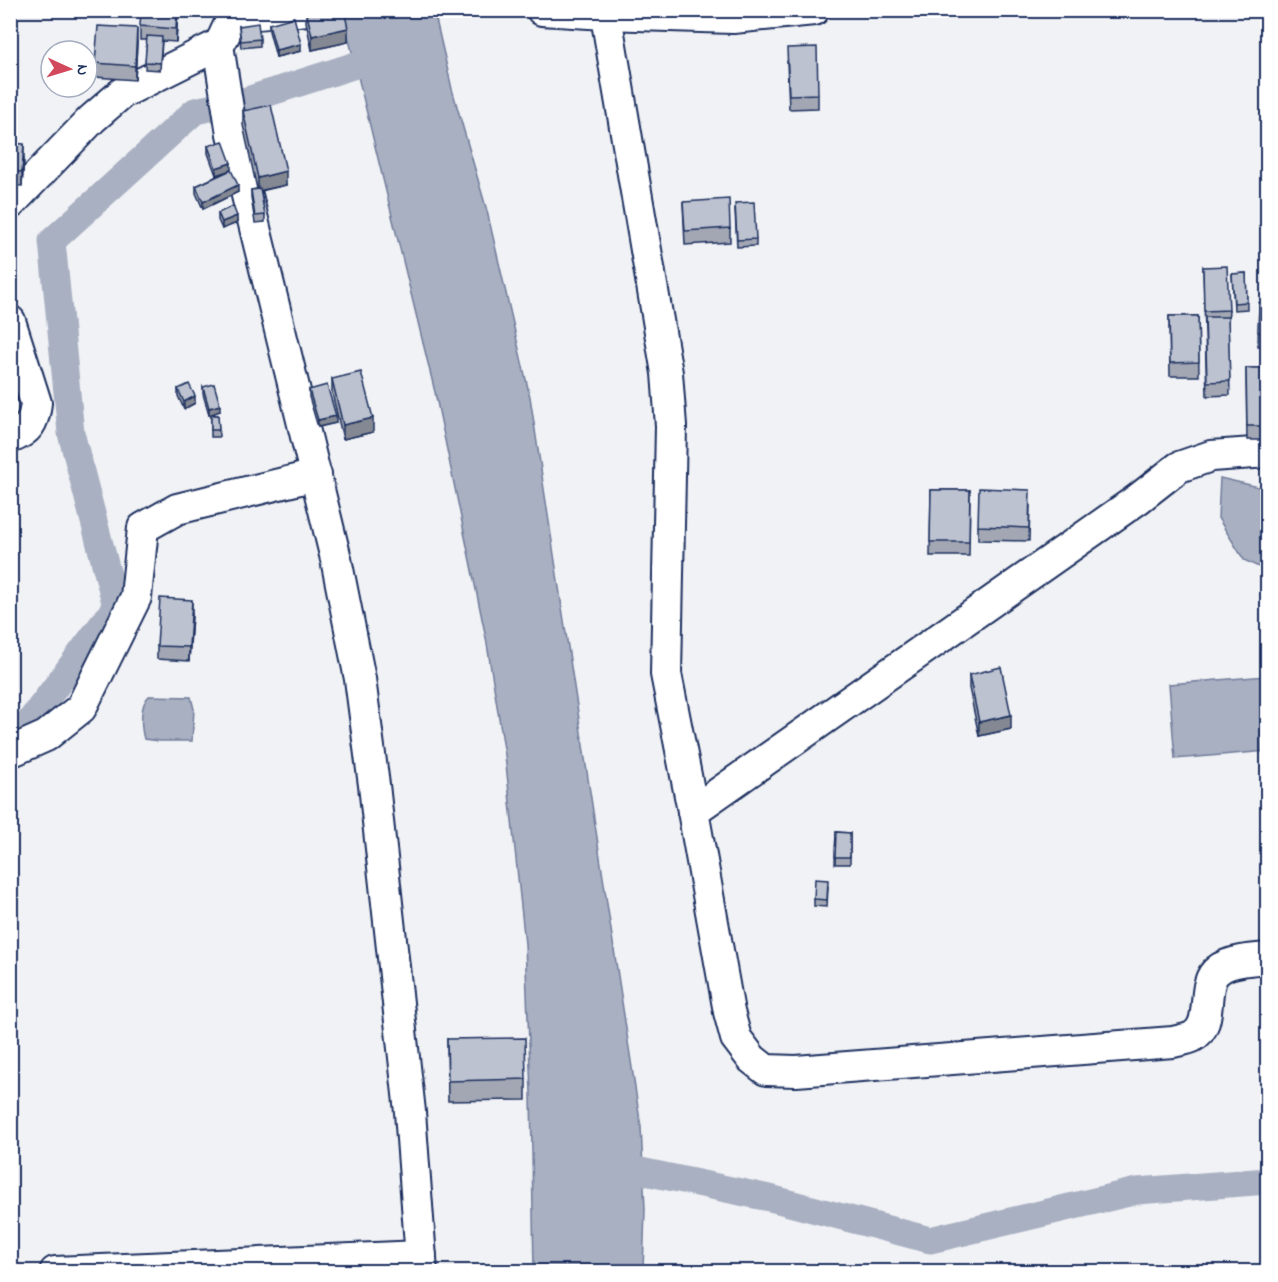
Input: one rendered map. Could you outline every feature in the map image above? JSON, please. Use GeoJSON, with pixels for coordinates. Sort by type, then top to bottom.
{"type":"FeatureCollection","features":[{"type":"Feature","properties":{"kind":"street"},"geometry":{"type":"LineString","coordinates":[[542,10],[733,18],[814,10]]}},
{"type":"Feature","properties":{"kind":"street"},"geometry":{"type":"LineString","coordinates":[[56,1272],[422,1264],[410,1112],[360,680],[336,559],[232,134],[220,57],[230,22],[250,15],[297,11]]}},
{"type":"Feature","properties":{"kind":"street"},"geometry":{"type":"LineString","coordinates":[[605,12],[667,373],[671,426],[666,674],[729,1012],[736,1038],[752,1059],[766,1070],[796,1071],[1173,1041],[1193,1037],[1199,1030],[1207,1009],[1210,982],[1218,969],[1226,965],[1268,958]]}},
{"type":"Feature","properties":{"kind":"street"},"geometry":{"type":"LineString","coordinates":[[10,204],[109,102],[122,93],[220,57]]}},
{"type":"Feature","properties":{"kind":"street"},"geometry":{"type":"LineString","coordinates":[[10,321],[36,403],[35,412],[28,427],[21,434],[10,438]]}},
{"type":"Feature","properties":{"kind":"street"},"geometry":{"type":"LineString","coordinates":[[693,811],[1138,499],[1179,467],[1211,456],[1268,452]]}},
{"type":"Feature","properties":{"kind":"street"},"geometry":{"type":"LineString","coordinates":[[10,752],[46,736],[81,708],[136,597],[143,528],[177,509],[316,475]]}},
{"type":"Feature","properties":{"kind":"water"},"geometry":{"type":"Polygon","coordinates":[[[342,11],[434,11],[452,89],[487,211],[530,397],[641,1127],[645,1209],[643,1271],[534,1271],[531,1093],[525,944],[505,755],[486,638],[435,392],[342,11]]]}},
{"type":"Feature","properties":{"kind":"water"},"geometry":{"type":"Polygon","coordinates":[[[1220,478],[1263,488],[1267,486],[1267,571],[1244,560],[1218,518],[1220,478]]]}},
{"type":"Feature","properties":{"kind":"water"},"geometry":{"type":"Polygon","coordinates":[[[1266,676],[1267,751],[1175,759],[1169,684],[1266,676]]]}},
{"type":"Feature","properties":{"kind":"water"},"geometry":{"type":"Polygon","coordinates":[[[149,696],[191,697],[194,709],[192,741],[144,739],[142,711],[149,696]]]}},
{"type":"Feature","properties":{"kind":"building"},"geometry":{"type":"Polygon","coordinates":[[[141,10],[177,10],[176,29],[140,26],[141,10]]]}},
{"type":"Feature","properties":{"kind":"building"},"geometry":{"type":"Polygon","coordinates":[[[306,10],[344,10],[348,28],[312,36],[306,10]]]}},
{"type":"Feature","properties":{"kind":"building"},"geometry":{"type":"Polygon","coordinates":[[[294,17],[301,44],[276,50],[269,24],[294,17]]]}},
{"type":"Feature","properties":{"kind":"building"},"geometry":{"type":"Polygon","coordinates":[[[258,23],[260,39],[241,41],[239,26],[258,23]]]}},
{"type":"Feature","properties":{"kind":"building"},"geometry":{"type":"Polygon","coordinates":[[[98,26],[137,28],[135,66],[99,63],[99,39],[97,39],[98,26]]]}},
{"type":"Feature","properties":{"kind":"building"},"geometry":{"type":"Polygon","coordinates":[[[147,36],[162,37],[160,63],[145,62],[147,36]]]}},
{"type":"Feature","properties":{"kind":"building"},"geometry":{"type":"Polygon","coordinates":[[[817,47],[818,94],[789,95],[787,48],[817,47]]]}},
{"type":"Feature","properties":{"kind":"building"},"geometry":{"type":"Polygon","coordinates":[[[271,105],[286,171],[258,178],[243,111],[271,105]]]}},
{"type":"Feature","properties":{"kind":"building"},"geometry":{"type":"Polygon","coordinates":[[[223,141],[231,163],[216,168],[208,146],[223,141]]]}},
{"type":"Feature","properties":{"kind":"building"},"geometry":{"type":"Polygon","coordinates":[[[10,143],[24,144],[22,172],[10,171],[10,143]]]}},
{"type":"Feature","properties":{"kind":"building"},"geometry":{"type":"Polygon","coordinates":[[[231,170],[238,185],[203,202],[196,186],[231,170]]]}},
{"type":"Feature","properties":{"kind":"building"},"geometry":{"type":"Polygon","coordinates":[[[260,189],[265,215],[255,216],[251,190],[260,189]]]}},
{"type":"Feature","properties":{"kind":"building"},"geometry":{"type":"Polygon","coordinates":[[[729,199],[730,228],[685,231],[683,202],[729,199]]]}},
{"type":"Feature","properties":{"kind":"building"},"geometry":{"type":"Polygon","coordinates":[[[754,202],[756,239],[737,240],[735,203],[754,202]]]}},
{"type":"Feature","properties":{"kind":"building"},"geometry":{"type":"Polygon","coordinates":[[[233,206],[237,216],[222,222],[218,213],[233,206]]]}},
{"type":"Feature","properties":{"kind":"building"},"geometry":{"type":"Polygon","coordinates":[[[1227,266],[1229,310],[1204,311],[1203,267],[1227,266]]]}},
{"type":"Feature","properties":{"kind":"building"},"geometry":{"type":"Polygon","coordinates":[[[1246,273],[1247,302],[1234,303],[1232,274],[1246,273]]]}},
{"type":"Feature","properties":{"kind":"building"},"geometry":{"type":"Polygon","coordinates":[[[1259,303],[1268,303],[1268,332],[1258,332],[1259,303]]]}},
{"type":"Feature","properties":{"kind":"building"},"geometry":{"type":"Polygon","coordinates":[[[1169,316],[1198,316],[1199,362],[1170,363],[1169,316]]]}},
{"type":"Feature","properties":{"kind":"building"},"geometry":{"type":"Polygon","coordinates":[[[1205,317],[1228,317],[1230,381],[1207,382],[1205,317]]]}},
{"type":"Feature","properties":{"kind":"building"},"geometry":{"type":"Polygon","coordinates":[[[1246,368],[1265,368],[1267,426],[1247,426],[1246,368]]]}},
{"type":"Feature","properties":{"kind":"building"},"geometry":{"type":"Polygon","coordinates":[[[361,372],[373,418],[343,425],[332,379],[361,372]]]}},
{"type":"Feature","properties":{"kind":"building"},"geometry":{"type":"Polygon","coordinates":[[[189,384],[195,396],[184,402],[178,389],[189,384]]]}},
{"type":"Feature","properties":{"kind":"building"},"geometry":{"type":"Polygon","coordinates":[[[214,384],[220,405],[209,408],[203,387],[214,384]]]}},
{"type":"Feature","properties":{"kind":"building"},"geometry":{"type":"Polygon","coordinates":[[[327,385],[336,416],[318,420],[309,390],[327,385]]]}},
{"type":"Feature","properties":{"kind":"building"},"geometry":{"type":"Polygon","coordinates":[[[211,415],[218,415],[219,430],[211,430],[211,415]]]}},
{"type":"Feature","properties":{"kind":"building"},"geometry":{"type":"Polygon","coordinates":[[[979,488],[1030,490],[1029,528],[978,526],[979,488]]]}},
{"type":"Feature","properties":{"kind":"building"},"geometry":{"type":"Polygon","coordinates":[[[931,490],[970,490],[969,542],[930,542],[931,490]]]}},
{"type":"Feature","properties":{"kind":"building"},"geometry":{"type":"Polygon","coordinates":[[[160,598],[192,600],[189,647],[157,646],[160,598]]]}},
{"type":"Feature","properties":{"kind":"building"},"geometry":{"type":"Polygon","coordinates":[[[1001,667],[1011,715],[979,722],[969,675],[1001,667]]]}},
{"type":"Feature","properties":{"kind":"building"},"geometry":{"type":"Polygon","coordinates":[[[836,832],[850,833],[850,857],[835,857],[836,832]]]}},
{"type":"Feature","properties":{"kind":"building"},"geometry":{"type":"Polygon","coordinates":[[[815,879],[828,880],[827,900],[814,899],[815,879]]]}},
{"type":"Feature","properties":{"kind":"building"},"geometry":{"type":"Polygon","coordinates":[[[525,1038],[526,1079],[448,1081],[447,1039],[525,1038]]]}},
{"type":"Feature","properties":{"kind":"waterway"},"geometry":{"type":"LineString","coordinates":[[10,730],[24,729],[116,606],[71,433],[52,241],[195,111],[247,100],[390,54]]}},
{"type":"Feature","properties":{"kind":"waterway"},"geometry":{"type":"LineString","coordinates":[[607,1164],[774,1199],[930,1240],[1137,1191],[1268,1181]]}}]}
